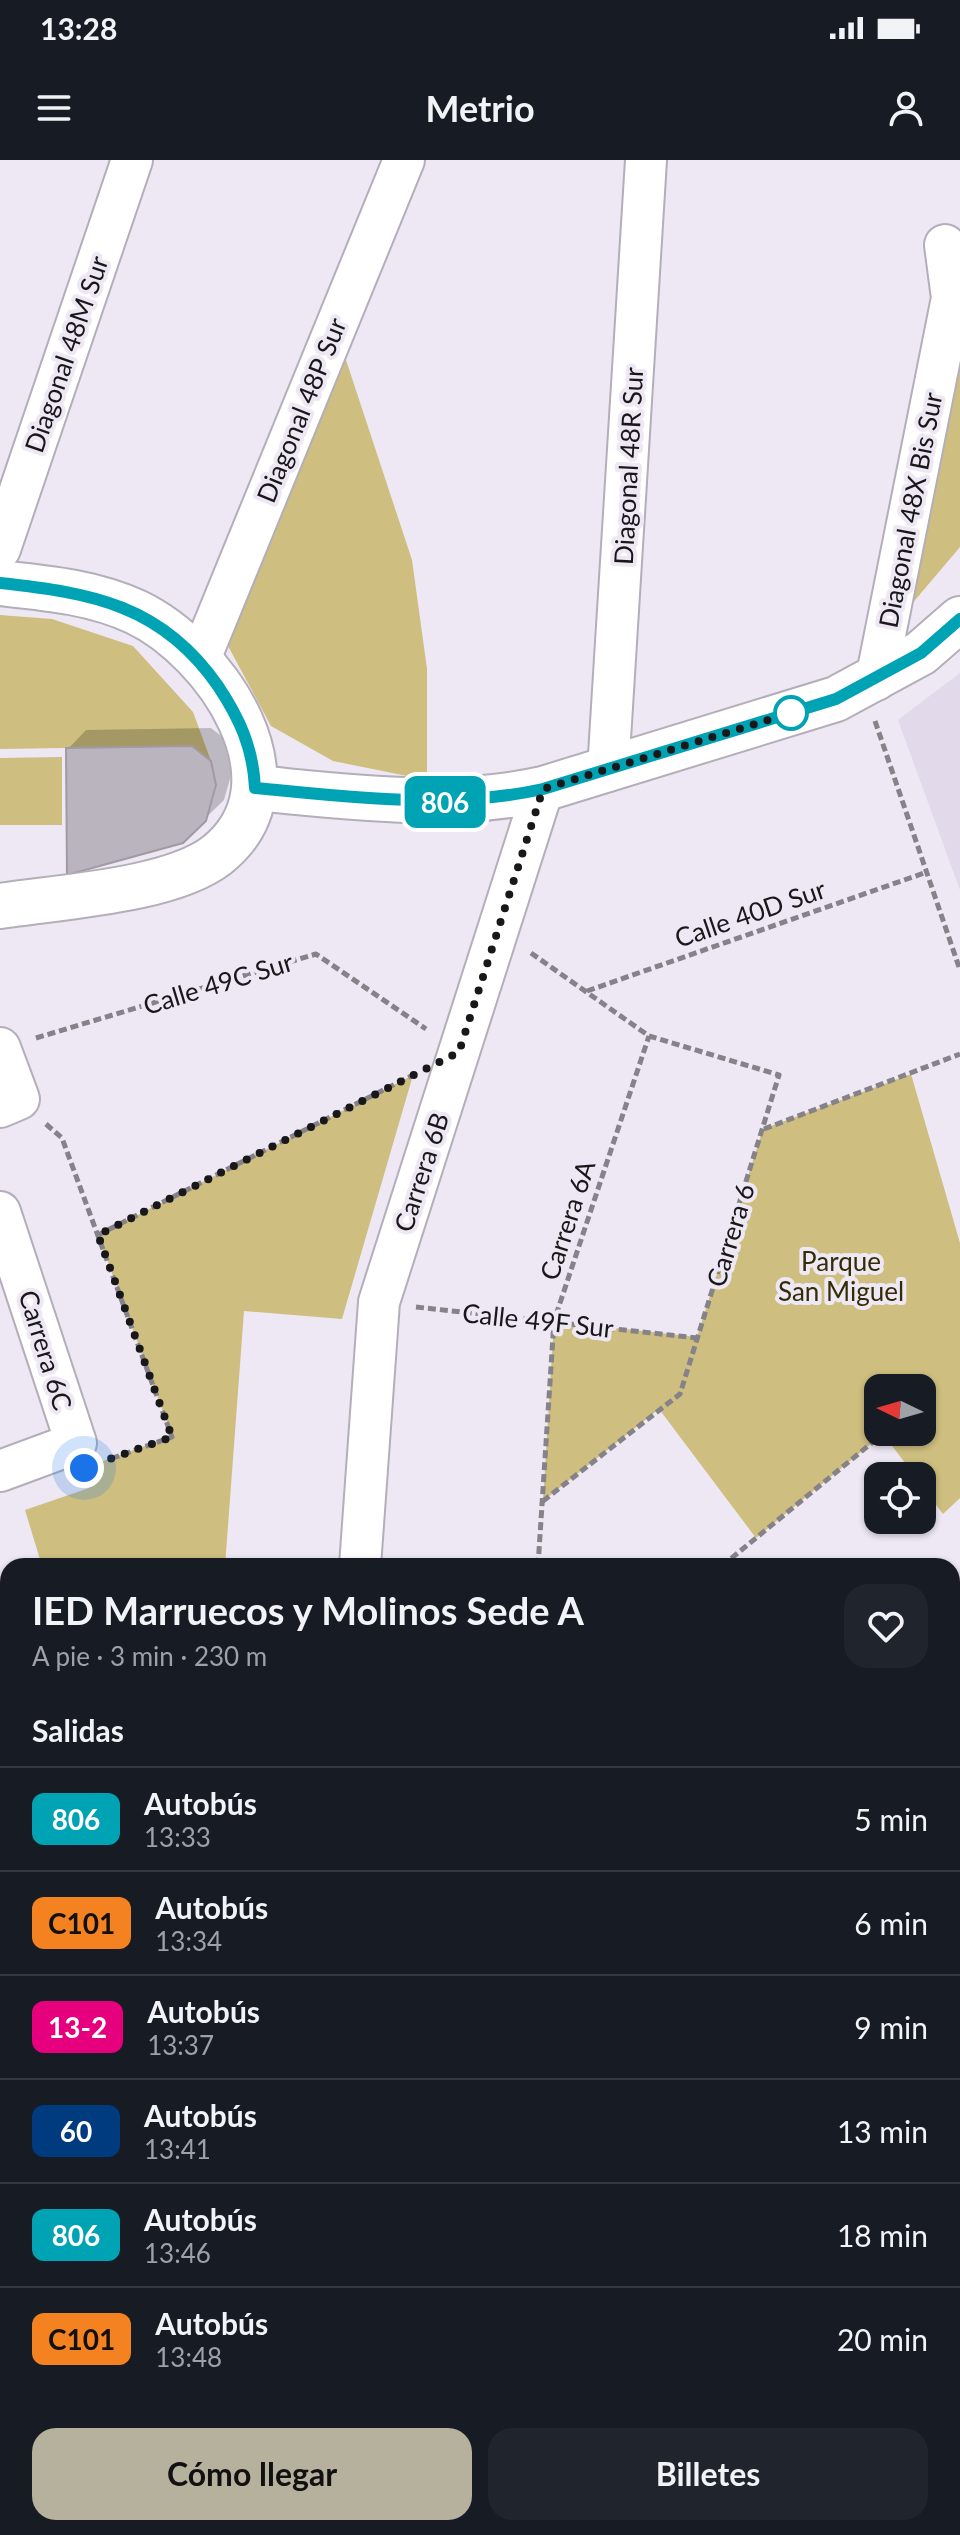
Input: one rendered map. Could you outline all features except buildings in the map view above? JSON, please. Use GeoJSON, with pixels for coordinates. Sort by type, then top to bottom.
{"type":"FeatureCollection","features":[{"type":"Feature","properties":{"kind":"street","name":"Diagonal 48M Sur"},"geometry":{"type":"LineString","coordinates":[[0,549],[132,160]]}},
{"type":"Feature","properties":{"kind":"street","name":"Diagonal 48P Sur"},"geometry":{"type":"LineString","coordinates":[[200,659],[404,160]]}},
{"type":"Feature","properties":{"kind":"street","name":"Diagonal 48R Sur"},"geometry":{"type":"LineString","coordinates":[[608,771],[646,160]]}},
{"type":"Feature","properties":{"kind":"street","name":"Diagonal 48X Bis Sur"},"geometry":{"type":"LineString","coordinates":[[876,700],[952,298],[945,245]]}},
{"type":"Feature","properties":{"kind":"street"},"geometry":{"type":"LineString","coordinates":[[0,583],[101,597],[169,631],[200,659],[239,716],[254,760],[255,788],[250,814],[237,837],[214,857],[174,876],[133,887],[0,906]]}},
{"type":"Feature","properties":{"kind":"street"},"geometry":{"type":"LineString","coordinates":[[255,788],[445,802],[498,798],[543,789],[836,699],[876,700],[921,653],[960,619]]}},
{"type":"Feature","properties":{"kind":"street","name":"Carrera 6B"},"geometry":{"type":"LineString","coordinates":[[361,1558],[379,1302],[543,789]]}},
{"type":"Feature","properties":{"kind":"street"},"geometry":{"type":"LineString","coordinates":[[0,1048],[9,1103]]}},
{"type":"Feature","properties":{"kind":"street","name":"Carrera 6C"},"geometry":{"type":"LineString","coordinates":[[0,1212],[13,1288],[76,1443]]}},
{"type":"Feature","properties":{"kind":"street"},"geometry":{"type":"LineString","coordinates":[[0,1471],[76,1443]]}},
{"type":"Feature","properties":{"kind":"path"},"geometry":{"type":"LineString","coordinates":[[876,700],[960,970]]}},
{"type":"Feature","properties":{"kind":"path","name":"Calle 40D Sur"},"geometry":{"type":"LineString","coordinates":[[586,991],[927,872]]}},
{"type":"Feature","properties":{"kind":"path"},"geometry":{"type":"LineString","coordinates":[[498,929],[649,1036]]}},
{"type":"Feature","properties":{"kind":"path","name":"Calle 49C Sur"},"geometry":{"type":"LineString","coordinates":[[0,1048],[316,954],[459,1052]]}},
{"type":"Feature","properties":{"kind":"path","name":"Carrera 6"},"geometry":{"type":"LineString","coordinates":[[543,1501],[680,1394],[779,1075],[649,1036]]}},
{"type":"Feature","properties":{"kind":"path","name":"Carrera 6A"},"geometry":{"type":"LineString","coordinates":[[539,1558],[554,1321],[649,1036]]}},
{"type":"Feature","properties":{"kind":"path"},"geometry":{"type":"LineString","coordinates":[[98,1235],[459,1052]]}},
{"type":"Feature","properties":{"kind":"path"},"geometry":{"type":"LineString","coordinates":[[763,1129],[960,1054]]}},
{"type":"Feature","properties":{"kind":"path"},"geometry":{"type":"LineString","coordinates":[[9,1103],[62,1138],[172,1437],[84,1468],[76,1443]]}},
{"type":"Feature","properties":{"kind":"path","name":"Calle 49F Sur"},"geometry":{"type":"LineString","coordinates":[[379,1302],[697,1338]]}},
{"type":"Feature","properties":{"kind":"path"},"geometry":{"type":"LineString","coordinates":[[732,1558],[868,1446]]}},
{"type":"Feature","properties":{"kind":"shaded area"},"geometry":{"type":"Polygon","coordinates":[[[960,673],[960,890],[898,720],[960,673]]]}},
{"type":"Feature","properties":{"kind":"green space"},"geometry":{"type":"Polygon","coordinates":[[[960,352],[960,547],[910,606],[960,352]]]}},
{"type":"Feature","properties":{"kind":"green space"},"geometry":{"type":"Polygon","coordinates":[[[345,357],[412,560],[427,669],[427,780],[333,761],[271,726],[228,646],[345,357]]]}},
{"type":"Feature","properties":{"kind":"green space"},"geometry":{"type":"Polygon","coordinates":[[[0,615],[52,619],[133,646],[193,712],[211,761],[191,746],[0,749],[0,615]]]}},
{"type":"Feature","properties":{"kind":"green space"},"geometry":{"type":"Polygon","coordinates":[[[62,757],[62,825],[0,825],[0,758],[62,757]]]}},
{"type":"Feature","properties":{"kind":"green space","name":"Parque San Miguel"},"geometry":{"type":"Polygon","coordinates":[[[911,1074],[960,1243],[960,1498],[943,1514],[936,1505],[936,1462],[904,1462],[892,1446],[936,1446],[936,1374],[864,1374],[864,1446],[868,1446],[756,1538],[659,1409],[543,1501],[554,1321],[697,1337],[763,1129],[911,1074]]]}},
{"type":"Feature","properties":{"kind":"green space"},"geometry":{"type":"Polygon","coordinates":[[[413,1075],[342,1319],[244,1311],[226,1558],[40,1558],[25,1510],[89,1488],[84,1468],[172,1436],[98,1235],[413,1075]]]}},
{"type":"Feature","properties":{"kind":"bus line","name":"806"},"geometry":{"type":"LineString","coordinates":[[0,583],[101,597],[169,631],[200,659],[239,716],[254,760],[255,788],[388,800],[445,802],[498,798],[543,789],[836,699],[921,653],[960,619]]}},
{"type":"Feature","properties":{"kind":"route"},"geometry":{"type":"LineString","coordinates":[[84,1468],[172,1437],[98,1235],[459,1052],[543,789],[791,713]]}}]}
